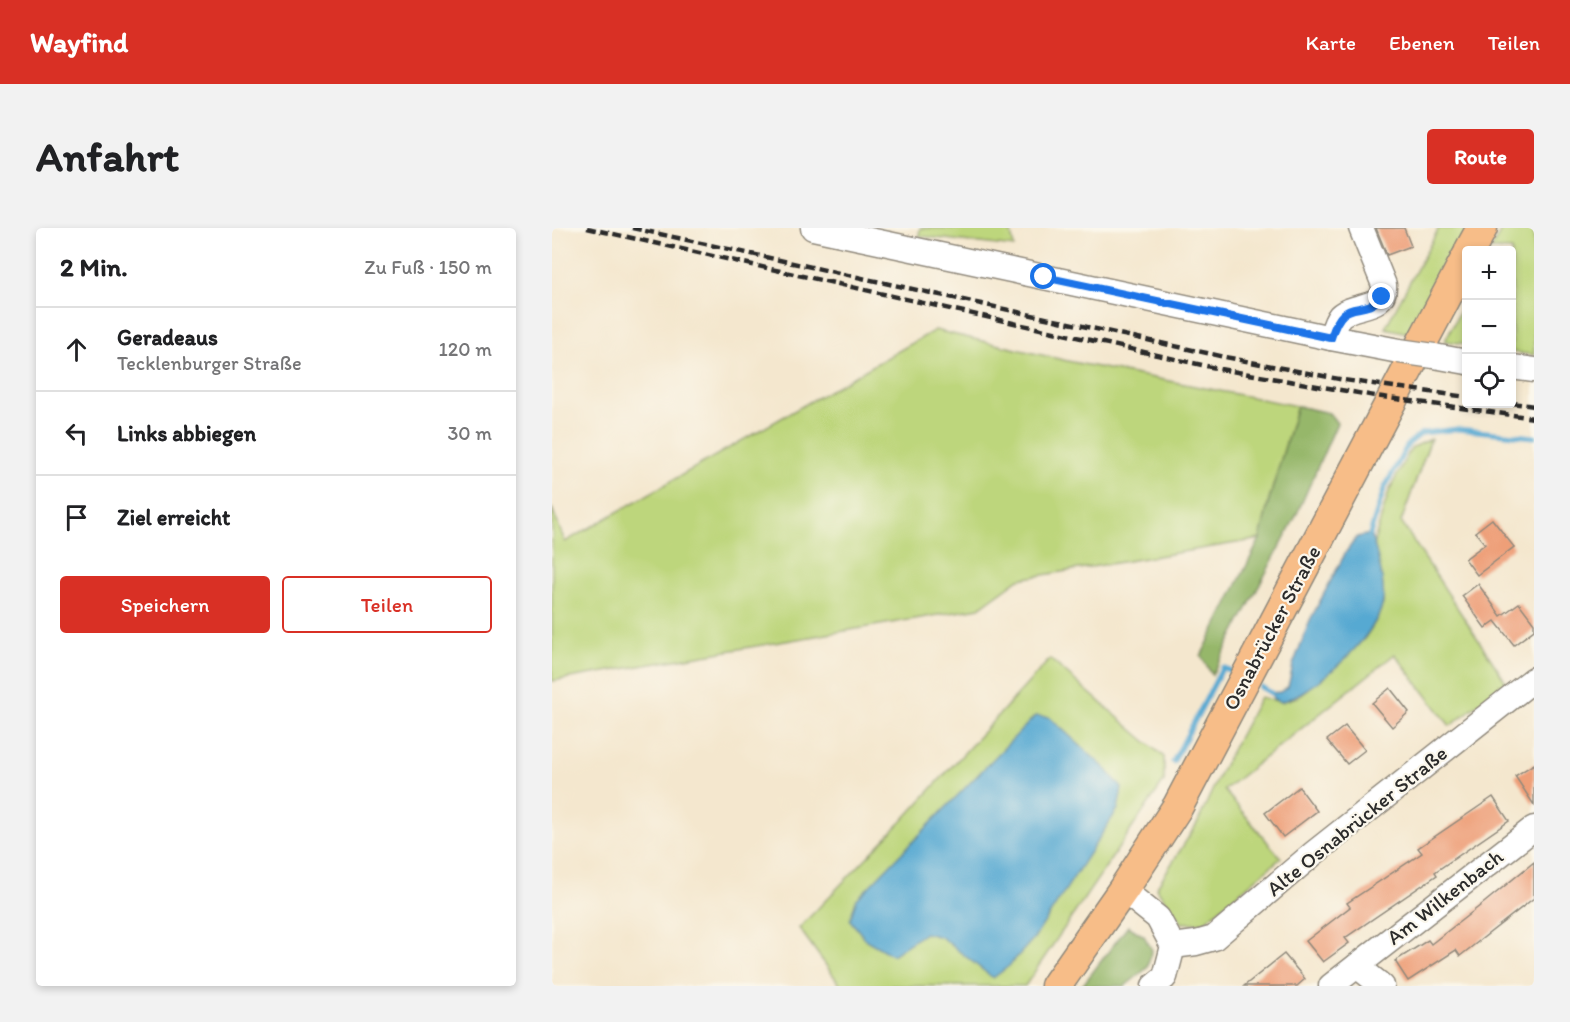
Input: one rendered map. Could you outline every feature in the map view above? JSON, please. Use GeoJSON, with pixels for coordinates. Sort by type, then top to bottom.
{"type":"FeatureCollection","features":[{"type":"Feature","properties":{"kind":"main road"},"geometry":{"type":"LineString","coordinates":[[1472,246],[1482,228]]}},
{"type":"Feature","properties":{"kind":"main road","name":"Osnabrücker Straße"},"geometry":{"type":"LineString","coordinates":[[1056,986],[1178,806],[1462,266]]}},
{"type":"Feature","properties":{"kind":"street"},"geometry":{"type":"LineString","coordinates":[[813,228],[847,232],[1331,338],[1462,361]]}},
{"type":"Feature","properties":{"kind":"street"},"geometry":{"type":"LineString","coordinates":[[1331,338],[1341,315],[1349,310],[1377,302],[1385,291],[1361,228]]}},
{"type":"Feature","properties":{"kind":"street"},"geometry":{"type":"LineString","coordinates":[[1516,368],[1534,370]]}},
{"type":"Feature","properties":{"kind":"street","name":"Alte Osnabrücker Straße"},"geometry":{"type":"LineString","coordinates":[[1173,946],[1196,944],[1214,938],[1314,853],[1534,679]]}},
{"type":"Feature","properties":{"kind":"street","name":"Am Wilkenbach"},"geometry":{"type":"LineString","coordinates":[[1331,986],[1534,828]]}},
{"type":"Feature","properties":{"kind":"street"},"geometry":{"type":"LineString","coordinates":[[1123,890],[1158,918],[1173,946],[1165,977],[1154,986]]}},
{"type":"Feature","properties":{"kind":"street"},"geometry":{"type":"LineString","coordinates":[[1357,966],[1382,986]]}},
{"type":"Feature","properties":{"kind":"green space"},"geometry":{"type":"Polygon","coordinates":[[[920,228],[1010,228],[1014,247],[919,236],[920,228]]]}},
{"type":"Feature","properties":{"kind":"green space"},"geometry":{"type":"Polygon","coordinates":[[[1439,228],[1469,228],[1412,334],[1385,328],[1439,228]]]}},
{"type":"Feature","properties":{"kind":"green space"},"geometry":{"type":"Polygon","coordinates":[[[1502,228],[1534,228],[1534,355],[1516,353],[1516,246],[1493,246],[1502,228]]]}},
{"type":"Feature","properties":{"kind":"green space"},"geometry":{"type":"Polygon","coordinates":[[[1462,307],[1462,343],[1445,341],[1462,307]]]}},
{"type":"Feature","properties":{"kind":"green space"},"geometry":{"type":"Polygon","coordinates":[[[935,330],[1072,362],[1297,406],[1260,539],[1019,579],[979,608],[552,681],[552,508],[565,542],[935,330]]]}},
{"type":"Feature","properties":{"kind":"green space"},"geometry":{"type":"Polygon","coordinates":[[[1297,406],[1329,413],[1337,423],[1296,516],[1212,675],[1201,656],[1260,539],[1297,406]]]}},
{"type":"Feature","properties":{"kind":"green space"},"geometry":{"type":"Polygon","coordinates":[[[1431,439],[1401,522],[1506,682],[1450,726],[1395,654],[1224,790],[1281,858],[1203,923],[1182,923],[1156,888],[1197,824],[1221,771],[1260,697],[1281,702],[1297,697],[1322,679],[1365,638],[1377,619],[1383,604],[1383,587],[1374,542],[1389,491],[1411,448],[1431,439]]]}},
{"type":"Feature","properties":{"kind":"green space"},"geometry":{"type":"Polygon","coordinates":[[[1050,659],[1164,757],[1164,781],[1025,986],[841,986],[799,928],[903,820],[1050,659]]]}},
{"type":"Feature","properties":{"kind":"green space"},"geometry":{"type":"Polygon","coordinates":[[[1128,926],[1144,936],[1152,950],[1147,968],[1125,986],[1082,986],[1128,926]]]}},
{"type":"Feature","properties":{"kind":"water"},"geometry":{"type":"Polygon","coordinates":[[[1370,534],[1376,550],[1383,590],[1382,606],[1376,620],[1354,649],[1325,676],[1295,696],[1281,702],[1273,699],[1271,693],[1280,692],[1288,687],[1293,665],[1310,620],[1346,552],[1357,537],[1370,534]]]}},
{"type":"Feature","properties":{"kind":"water"},"geometry":{"type":"Polygon","coordinates":[[[1035,716],[1049,717],[1107,770],[1122,788],[1118,809],[1035,937],[1009,966],[993,978],[941,937],[925,933],[892,955],[866,940],[850,920],[856,900],[1035,716]]]}},
{"type":"Feature","properties":{"kind":"building"},"geometry":{"type":"Polygon","coordinates":[[[1376,228],[1404,228],[1411,246],[1387,255],[1376,228]]]}},
{"type":"Feature","properties":{"kind":"building"},"geometry":{"type":"Polygon","coordinates":[[[1492,519],[1514,547],[1477,575],[1465,559],[1485,544],[1475,532],[1492,519]]]}},
{"type":"Feature","properties":{"kind":"building"},"geometry":{"type":"Polygon","coordinates":[[[1478,584],[1501,616],[1519,603],[1534,623],[1534,630],[1514,645],[1495,621],[1485,628],[1462,596],[1478,584]]]}},
{"type":"Feature","properties":{"kind":"building"},"geometry":{"type":"Polygon","coordinates":[[[1390,688],[1409,712],[1392,727],[1372,703],[1390,688]]]}},
{"type":"Feature","properties":{"kind":"building"},"geometry":{"type":"Polygon","coordinates":[[[1345,726],[1365,750],[1347,764],[1327,740],[1345,726]]]}},
{"type":"Feature","properties":{"kind":"building"},"geometry":{"type":"Polygon","coordinates":[[[1534,764],[1534,805],[1515,776],[1534,764]]]}},
{"type":"Feature","properties":{"kind":"building"},"geometry":{"type":"Polygon","coordinates":[[[1299,787],[1317,811],[1283,837],[1265,813],[1299,787]]]}},
{"type":"Feature","properties":{"kind":"building"},"geometry":{"type":"Polygon","coordinates":[[[1493,797],[1509,821],[1435,872],[1437,875],[1345,938],[1349,943],[1323,962],[1306,941],[1350,907],[1347,903],[1422,853],[1418,848],[1493,797]]]}},
{"type":"Feature","properties":{"kind":"building"},"geometry":{"type":"Polygon","coordinates":[[[1534,862],[1534,898],[1460,956],[1456,950],[1408,981],[1395,961],[1428,940],[1431,944],[1534,862]]]}},
{"type":"Feature","properties":{"kind":"building"},"geometry":{"type":"Polygon","coordinates":[[[1284,954],[1305,979],[1297,986],[1244,986],[1284,954]]]}},
{"type":"Feature","properties":{"kind":"waterway"},"geometry":{"type":"LineString","coordinates":[[1370,534],[1384,489],[1408,444],[1422,433],[1458,429],[1534,437]]}},
{"type":"Feature","properties":{"kind":"waterway"},"geometry":{"type":"LineString","coordinates":[[1173,762],[1223,667],[1235,673]]}},
{"type":"Feature","properties":{"kind":"waterway"},"geometry":{"type":"LineString","coordinates":[[1261,687],[1271,693]]}},
{"type":"Feature","properties":{"kind":"railway"},"geometry":{"type":"LineString","coordinates":[[587,228],[1220,369],[1375,396],[1534,418]]}},
{"type":"Feature","properties":{"kind":"railway"},"geometry":{"type":"LineString","coordinates":[[632,228],[1225,357],[1344,380],[1462,396]]}},
{"type":"Feature","properties":{"kind":"railway"},"geometry":{"type":"LineString","coordinates":[[1516,404],[1534,406]]}},
{"type":"Feature","properties":{"kind":"route"},"geometry":{"type":"LineString","coordinates":[[1044,277],[1331,338],[1341,315],[1349,310],[1377,302],[1382,297]]}}]}
